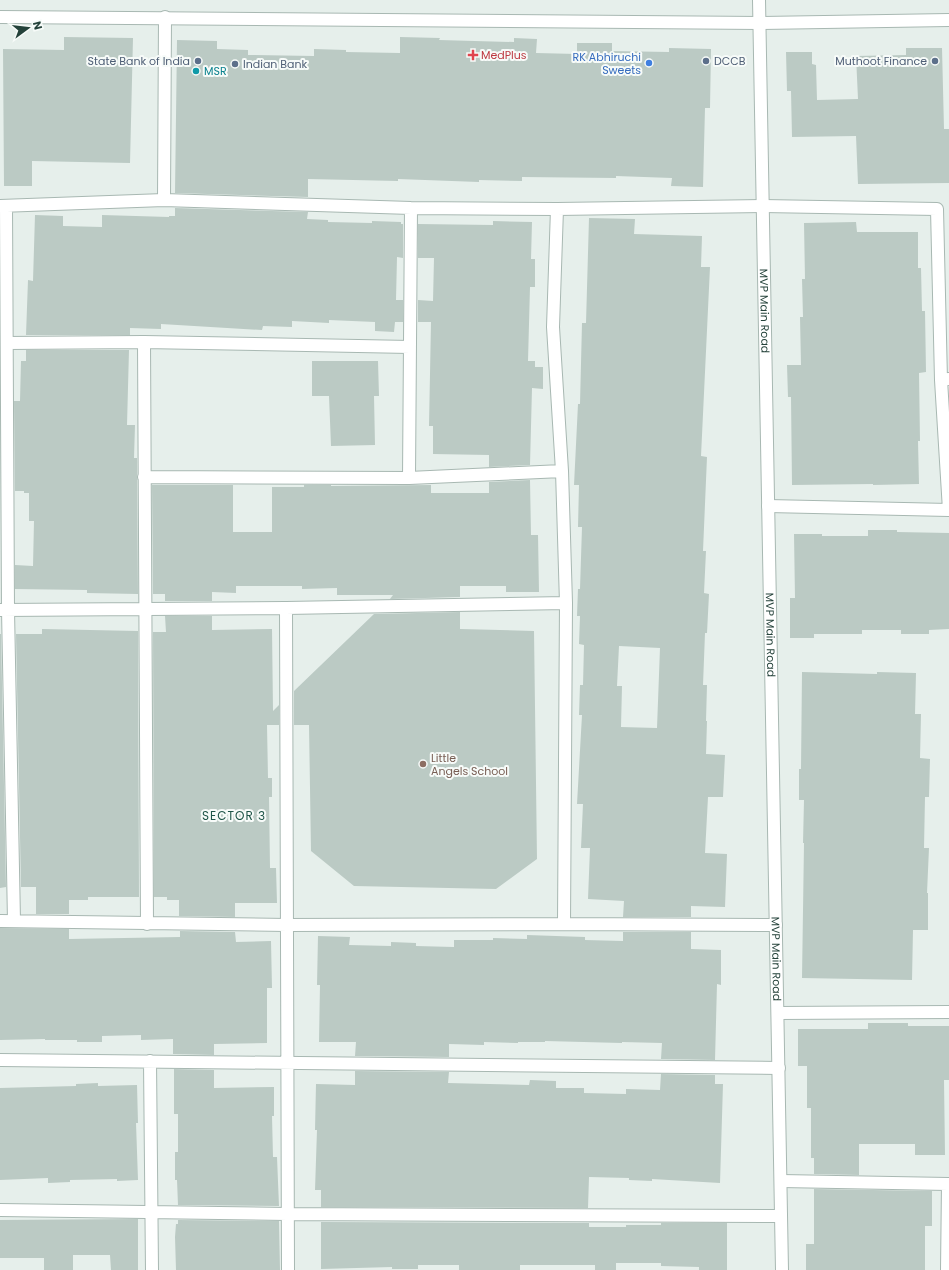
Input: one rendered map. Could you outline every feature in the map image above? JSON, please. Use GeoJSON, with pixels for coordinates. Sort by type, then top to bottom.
{"type":"FeatureCollection","features":[{"type":"Feature","properties":{"kind":"street","name":"MVP Main Road"},"geometry":{"type":"LineString","coordinates":[[759,0],[782,1270]]}},
{"type":"Feature","properties":{"kind":"street"},"geometry":{"type":"LineString","coordinates":[[0,17],[760,23],[949,20]]}},
{"type":"Feature","properties":{"kind":"street"},"geometry":{"type":"LineString","coordinates":[[164,200],[165,18]]}},
{"type":"Feature","properties":{"kind":"street"},"geometry":{"type":"LineString","coordinates":[[14,921],[4,610],[7,342],[3,206],[164,200],[411,208],[558,209],[763,206],[943,209],[945,379],[949,510],[768,506]]}},
{"type":"Feature","properties":{"kind":"street"},"geometry":{"type":"LineString","coordinates":[[409,478],[411,208]]}},
{"type":"Feature","properties":{"kind":"street"},"geometry":{"type":"LineString","coordinates":[[558,209],[553,327],[562,471],[566,603],[564,924]]}},
{"type":"Feature","properties":{"kind":"street"},"geometry":{"type":"LineString","coordinates":[[7,342],[144,342],[410,347]]}},
{"type":"Feature","properties":{"kind":"street"},"geometry":{"type":"LineString","coordinates":[[144,342],[147,924]]}},
{"type":"Feature","properties":{"kind":"street"},"geometry":{"type":"LineString","coordinates":[[144,477],[409,478],[562,471]]}},
{"type":"Feature","properties":{"kind":"street"},"geometry":{"type":"LineString","coordinates":[[4,610],[146,610],[566,603]]}},
{"type":"Feature","properties":{"kind":"street"},"geometry":{"type":"LineString","coordinates":[[286,608],[288,1270]]}},
{"type":"Feature","properties":{"kind":"street"},"geometry":{"type":"LineString","coordinates":[[0,921],[287,925],[776,925]]}},
{"type":"Feature","properties":{"kind":"street"},"geometry":{"type":"LineString","coordinates":[[778,1013],[949,1012],[949,1006]]}},
{"type":"Feature","properties":{"kind":"street"},"geometry":{"type":"LineString","coordinates":[[0,1060],[779,1068]]}},
{"type":"Feature","properties":{"kind":"street"},"geometry":{"type":"LineString","coordinates":[[150,1062],[152,1270]]}},
{"type":"Feature","properties":{"kind":"street"},"geometry":{"type":"LineString","coordinates":[[781,1181],[948,1184],[947,1270]]}},
{"type":"Feature","properties":{"kind":"street"},"geometry":{"type":"LineString","coordinates":[[0,1210],[288,1214],[781,1216]]}},
{"type":"Feature","properties":{"kind":"building"},"geometry":{"type":"Polygon","coordinates":[[[64,37],[133,38],[130,163],[32,161],[32,186],[4,186],[3,49],[64,50],[64,37]]]}},
{"type":"Feature","properties":{"kind":"building"},"geometry":{"type":"Polygon","coordinates":[[[400,37],[440,38],[439,40],[514,42],[514,38],[537,39],[536,53],[577,54],[577,43],[612,43],[612,51],[669,52],[669,48],[711,49],[710,108],[705,108],[703,187],[671,186],[672,178],[616,176],[616,178],[522,177],[522,181],[479,180],[479,182],[398,179],[398,181],[308,179],[308,197],[175,193],[177,40],[217,41],[217,49],[248,50],[248,55],[314,56],[314,49],[346,50],[346,52],[400,53],[400,37]]]}},
{"type":"Feature","properties":{"kind":"building"},"geometry":{"type":"Polygon","coordinates":[[[906,48],[942,48],[944,129],[949,129],[949,183],[858,184],[856,136],[792,137],[791,91],[787,91],[786,52],[812,52],[812,64],[816,65],[817,100],[858,99],[856,56],[906,55],[906,48]]]}},
{"type":"Feature","properties":{"kind":"building"},"geometry":{"type":"Polygon","coordinates":[[[175,208],[308,212],[307,219],[328,220],[328,222],[401,222],[401,224],[403,224],[403,258],[397,257],[396,300],[403,300],[403,322],[395,322],[394,332],[375,331],[375,322],[329,320],[329,323],[292,321],[292,327],[263,326],[262,330],[161,324],[161,329],[130,328],[130,335],[26,335],[28,280],[33,281],[35,215],[63,216],[63,226],[102,227],[102,215],[169,217],[175,216],[175,208]]]}},
{"type":"Feature","properties":{"kind":"building"},"geometry":{"type":"Polygon","coordinates":[[[589,218],[635,219],[634,234],[702,236],[701,267],[710,267],[701,456],[707,457],[703,551],[706,551],[704,593],[709,594],[707,633],[705,633],[703,685],[707,685],[706,754],[725,755],[723,797],[708,797],[705,853],[727,854],[725,907],[691,906],[691,917],[623,917],[624,901],[588,899],[590,848],[581,848],[583,804],[577,804],[582,715],[579,715],[580,685],[583,685],[584,645],[579,644],[580,616],[577,616],[578,589],[580,589],[582,527],[578,527],[579,485],[574,485],[578,404],[580,404],[582,323],[586,323],[589,218]],[[619,646],[617,686],[622,686],[621,727],[657,728],[660,648],[619,646]]]}},
{"type":"Feature","properties":{"kind":"building"},"geometry":{"type":"Polygon","coordinates":[[[493,221],[532,222],[531,259],[535,259],[535,287],[530,287],[528,361],[535,361],[535,367],[543,367],[543,389],[532,388],[530,465],[489,467],[489,455],[433,454],[433,426],[429,426],[431,322],[418,322],[418,300],[433,301],[434,258],[418,258],[418,224],[493,225],[493,221]]]}},
{"type":"Feature","properties":{"kind":"building"},"geometry":{"type":"Polygon","coordinates":[[[856,222],[857,232],[918,232],[918,268],[921,268],[922,311],[925,311],[926,372],[919,373],[919,484],[792,485],[791,397],[788,397],[787,365],[801,365],[800,317],[803,317],[802,279],[805,279],[804,223],[856,222]]]}},
{"type":"Feature","properties":{"kind":"building"},"geometry":{"type":"Polygon","coordinates":[[[26,350],[129,350],[127,425],[135,425],[134,458],[137,458],[138,594],[87,593],[87,590],[15,589],[15,565],[33,566],[34,521],[29,521],[29,493],[24,493],[24,491],[15,491],[14,401],[20,401],[21,361],[26,361],[26,350]]]}},
{"type":"Feature","properties":{"kind":"building"},"geometry":{"type":"Polygon","coordinates":[[[312,361],[378,361],[379,396],[374,396],[375,445],[331,446],[329,396],[312,396],[312,361]]]}},
{"type":"Feature","properties":{"kind":"building"},"geometry":{"type":"Polygon","coordinates":[[[530,480],[531,535],[538,535],[539,592],[506,592],[506,586],[460,586],[460,597],[390,599],[393,595],[337,595],[337,588],[302,589],[302,586],[236,586],[236,593],[212,592],[212,601],[165,601],[165,594],[153,594],[152,485],[233,485],[233,532],[272,532],[272,487],[304,487],[304,485],[431,485],[431,493],[489,493],[489,482],[530,480]]]}},
{"type":"Feature","properties":{"kind":"building"},"geometry":{"type":"Polygon","coordinates":[[[868,530],[949,533],[949,629],[929,630],[929,634],[901,634],[901,630],[862,630],[862,634],[814,634],[814,638],[790,638],[790,598],[795,598],[794,534],[822,534],[822,536],[868,536],[868,530]]]}},
{"type":"Feature","properties":{"kind":"building","name":"Little Angels School"},"geometry":{"type":"Polygon","coordinates":[[[460,612],[460,629],[534,631],[537,859],[496,889],[354,886],[311,851],[309,725],[294,725],[294,691],[374,614],[460,612]]]}},
{"type":"Feature","properties":{"kind":"building"},"geometry":{"type":"Polygon","coordinates":[[[165,616],[212,616],[212,630],[272,629],[273,711],[279,705],[279,725],[267,725],[268,778],[272,778],[272,797],[269,797],[270,868],[276,868],[277,903],[235,903],[235,917],[179,916],[179,900],[167,900],[167,897],[154,897],[153,632],[166,632],[165,616]]]}},
{"type":"Feature","properties":{"kind":"building"},"geometry":{"type":"Polygon","coordinates":[[[42,629],[138,631],[139,897],[88,897],[88,900],[69,900],[69,914],[36,914],[36,887],[21,887],[16,634],[42,634],[42,629]]]}},
{"type":"Feature","properties":{"kind":"building"},"geometry":{"type":"Polygon","coordinates":[[[0,634],[6,887],[0,888],[0,634]]]}},
{"type":"Feature","properties":{"kind":"building"},"geometry":{"type":"Polygon","coordinates":[[[802,672],[877,674],[877,672],[916,673],[915,714],[921,714],[920,758],[930,759],[929,797],[925,797],[924,848],[929,848],[927,893],[928,930],[913,930],[912,980],[802,978],[804,800],[799,800],[799,769],[801,769],[802,672]]]}},
{"type":"Feature","properties":{"kind":"building"},"geometry":{"type":"Polygon","coordinates":[[[0,928],[69,929],[69,939],[180,937],[180,931],[235,932],[236,942],[271,941],[272,988],[267,988],[267,1043],[214,1044],[214,1055],[173,1054],[173,1039],[141,1040],[141,1035],[102,1036],[102,1042],[77,1042],[77,1040],[45,1039],[0,1040],[0,928]]]}},
{"type":"Feature","properties":{"kind":"building"},"geometry":{"type":"Polygon","coordinates":[[[623,932],[691,932],[691,949],[721,950],[721,985],[717,984],[715,1060],[661,1059],[662,1043],[545,1041],[518,1043],[484,1042],[484,1045],[449,1044],[449,1057],[355,1056],[356,1042],[319,1042],[320,985],[317,985],[318,936],[350,937],[349,945],[391,946],[391,942],[416,943],[416,946],[454,947],[454,940],[493,940],[493,938],[527,939],[527,935],[585,937],[585,940],[623,941],[623,932]]]}},
{"type":"Feature","properties":{"kind":"building"},"geometry":{"type":"Polygon","coordinates":[[[868,1023],[908,1023],[908,1026],[949,1026],[949,1080],[944,1080],[945,1155],[915,1155],[915,1144],[859,1144],[859,1175],[814,1174],[814,1158],[811,1158],[811,1108],[807,1108],[807,1066],[798,1066],[798,1029],[868,1029],[868,1023]]]}},
{"type":"Feature","properties":{"kind":"building"},"geometry":{"type":"Polygon","coordinates":[[[174,1069],[214,1070],[214,1088],[274,1087],[274,1116],[272,1116],[273,1157],[277,1157],[279,1206],[178,1205],[177,1180],[175,1180],[175,1152],[178,1152],[178,1114],[174,1114],[174,1069]]]}},
{"type":"Feature","properties":{"kind":"building"},"geometry":{"type":"Polygon","coordinates":[[[355,1071],[449,1072],[448,1083],[529,1085],[530,1080],[556,1081],[556,1088],[584,1088],[584,1093],[626,1094],[626,1089],[660,1090],[661,1074],[715,1075],[715,1084],[723,1084],[720,1183],[589,1177],[588,1208],[321,1207],[321,1190],[315,1190],[317,1130],[315,1130],[316,1084],[355,1085],[355,1071]]]}},
{"type":"Feature","properties":{"kind":"building"},"geometry":{"type":"Polygon","coordinates":[[[98,1083],[98,1086],[137,1085],[138,1123],[136,1123],[138,1180],[70,1180],[70,1182],[48,1183],[48,1178],[0,1180],[0,1088],[76,1086],[76,1084],[98,1083]]]}},
{"type":"Feature","properties":{"kind":"building"},"geometry":{"type":"Polygon","coordinates":[[[814,1189],[932,1191],[932,1226],[925,1226],[925,1270],[806,1270],[806,1244],[814,1244],[814,1189]]]}},
{"type":"Feature","properties":{"kind":"building"},"geometry":{"type":"Polygon","coordinates":[[[138,1219],[138,1270],[111,1270],[110,1255],[73,1255],[73,1270],[44,1270],[44,1258],[0,1258],[0,1220],[138,1219]]]}},
{"type":"Feature","properties":{"kind":"building"},"geometry":{"type":"Polygon","coordinates":[[[178,1220],[279,1221],[280,1270],[176,1270],[175,1237],[176,1224],[178,1224],[178,1220]]]}},
{"type":"Feature","properties":{"kind":"building"},"geometry":{"type":"Polygon","coordinates":[[[321,1222],[589,1223],[589,1227],[626,1227],[626,1225],[661,1225],[661,1223],[727,1223],[727,1270],[699,1270],[699,1267],[661,1266],[661,1263],[616,1263],[616,1270],[595,1270],[595,1265],[520,1265],[520,1270],[459,1270],[459,1265],[418,1265],[418,1269],[392,1269],[392,1267],[321,1269],[321,1222]]]}},
{"type":"Feature","properties":{"kind":"place","name":"MedPlus"},"geometry":{"type":"Point","coordinates":[473,55]}},
{"type":"Feature","properties":{"kind":"place","name":"State Bank of India"},"geometry":{"type":"Point","coordinates":[198,61]}},
{"type":"Feature","properties":{"kind":"place","name":"DCCB"},"geometry":{"type":"Point","coordinates":[706,61]}},
{"type":"Feature","properties":{"kind":"place","name":"Muthoot Finance"},"geometry":{"type":"Point","coordinates":[935,61]}},
{"type":"Feature","properties":{"kind":"place","name":"RK Abhiruchi Sweets"},"geometry":{"type":"Point","coordinates":[649,63]}},
{"type":"Feature","properties":{"kind":"place","name":"Indian Bank"},"geometry":{"type":"Point","coordinates":[235,64]}},
{"type":"Feature","properties":{"kind":"place","name":"MSR"},"geometry":{"type":"Point","coordinates":[196,71]}},
{"type":"Feature","properties":{"kind":"place","name":"Little Angels School"},"geometry":{"type":"Point","coordinates":[423,764]}},
{"type":"Feature","properties":{"kind":"district","name":"SECTOR 3"},"geometry":{"type":"Point","coordinates":[234,815]}}]}
